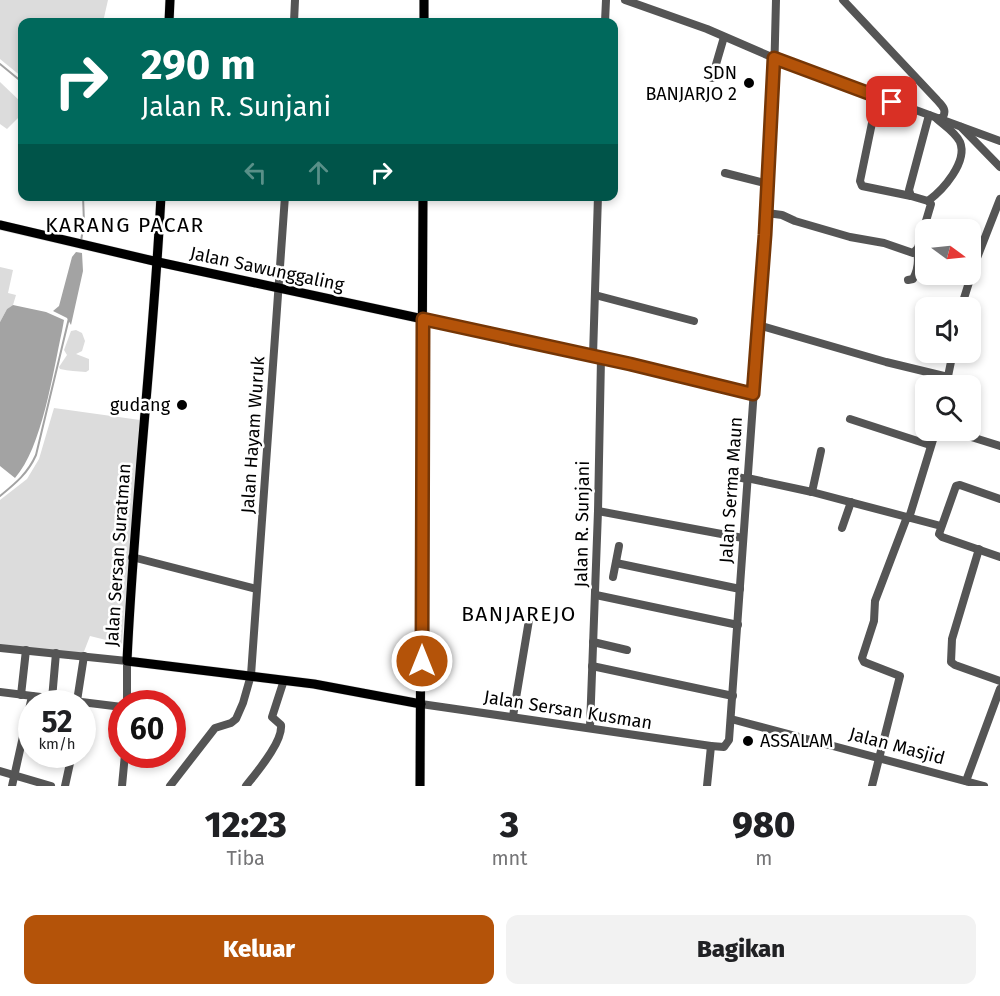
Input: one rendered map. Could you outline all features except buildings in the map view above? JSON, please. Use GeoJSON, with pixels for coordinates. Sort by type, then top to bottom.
{"type":"FeatureCollection","features":[{"type":"Feature","properties":{"kind":"main road"},"geometry":{"type":"LineString","coordinates":[[169,18],[170,0]]}},
{"type":"Feature","properties":{"kind":"main road"},"geometry":{"type":"LineString","coordinates":[[424,0],[424,18]]}},
{"type":"Feature","properties":{"kind":"main road","name":"Jalan Sersan Suratman"},"geometry":{"type":"LineString","coordinates":[[161,201],[158,262],[132,557],[127,661],[251,675],[421,704]]}},
{"type":"Feature","properties":{"kind":"main road"},"geometry":{"type":"LineString","coordinates":[[420,786],[423,201]]}},
{"type":"Feature","properties":{"kind":"main road","name":"Jalan Sawunggaling"},"geometry":{"type":"LineString","coordinates":[[0,225],[158,262],[423,319]]}},
{"type":"Feature","properties":{"kind":"street"},"geometry":{"type":"LineString","coordinates":[[294,18],[295,0]]}},
{"type":"Feature","properties":{"kind":"street"},"geometry":{"type":"LineString","coordinates":[[605,18],[606,0]]}},
{"type":"Feature","properties":{"kind":"street"},"geometry":{"type":"LineString","coordinates":[[625,0],[774,58],[1000,141]]}},
{"type":"Feature","properties":{"kind":"street","name":"Jalan Serma Maun"},"geometry":{"type":"LineString","coordinates":[[711,746],[724,747],[730,736],[767,213],[776,0]]}},
{"type":"Feature","properties":{"kind":"street"},"geometry":{"type":"LineString","coordinates":[[843,0],[937,100],[945,113],[943,117],[934,116]]}},
{"type":"Feature","properties":{"kind":"street"},"geometry":{"type":"LineString","coordinates":[[712,78],[724,37]]}},
{"type":"Feature","properties":{"kind":"street"},"geometry":{"type":"LineString","coordinates":[[911,196],[910,184],[934,116]]}},
{"type":"Feature","properties":{"kind":"street"},"geometry":{"type":"LineString","coordinates":[[928,201],[955,172],[961,146],[955,135],[934,116]]}},
{"type":"Feature","properties":{"kind":"street"},"geometry":{"type":"LineString","coordinates":[[872,123],[860,181],[862,186],[928,201],[932,204],[927,219]]}},
{"type":"Feature","properties":{"kind":"street"},"geometry":{"type":"LineString","coordinates":[[958,124],[1000,167]]}},
{"type":"Feature","properties":{"kind":"street"},"geometry":{"type":"LineString","coordinates":[[725,173],[768,184]]}},
{"type":"Feature","properties":{"kind":"street"},"geometry":{"type":"LineString","coordinates":[[965,297],[984,238],[1000,199]]}},
{"type":"Feature","properties":{"kind":"street","name":"Jalan Hayam Wuruk"},"geometry":{"type":"LineString","coordinates":[[170,786],[215,728],[236,719],[251,675],[285,201]]}},
{"type":"Feature","properties":{"kind":"street","name":"Jalan R. Sunjani"},"geometry":{"type":"LineString","coordinates":[[590,727],[598,511],[597,357],[594,295],[598,201]]}},
{"type":"Feature","properties":{"kind":"street"},"geometry":{"type":"LineString","coordinates":[[767,213],[782,215],[850,237],[884,243],[913,254],[915,252]]}},
{"type":"Feature","properties":{"kind":"street"},"geometry":{"type":"LineString","coordinates":[[908,280],[913,279],[915,275]]}},
{"type":"Feature","properties":{"kind":"street"},"geometry":{"type":"LineString","coordinates":[[594,295],[694,321]]}},
{"type":"Feature","properties":{"kind":"street"},"geometry":{"type":"LineString","coordinates":[[423,319],[753,394]]}},
{"type":"Feature","properties":{"kind":"street"},"geometry":{"type":"LineString","coordinates":[[758,325],[927,375]]}},
{"type":"Feature","properties":{"kind":"street"},"geometry":{"type":"LineString","coordinates":[[850,419],[930,445]]}},
{"type":"Feature","properties":{"kind":"street"},"geometry":{"type":"LineString","coordinates":[[981,440],[1000,446]]}},
{"type":"Feature","properties":{"kind":"street"},"geometry":{"type":"LineString","coordinates":[[872,786],[900,676],[864,662],[862,658],[874,621],[875,601],[908,518],[932,441]]}},
{"type":"Feature","properties":{"kind":"street"},"geometry":{"type":"LineString","coordinates":[[812,492],[821,451]]}},
{"type":"Feature","properties":{"kind":"street"},"geometry":{"type":"LineString","coordinates":[[732,476],[812,492],[941,526]]}},
{"type":"Feature","properties":{"kind":"street"},"geometry":{"type":"LineString","coordinates":[[1000,499],[960,485],[956,486],[939,534],[1000,557]]}},
{"type":"Feature","properties":{"kind":"street"},"geometry":{"type":"LineString","coordinates":[[842,528],[851,502]]}},
{"type":"Feature","properties":{"kind":"street"},"geometry":{"type":"LineString","coordinates":[[598,511],[744,538]]}},
{"type":"Feature","properties":{"kind":"street"},"geometry":{"type":"LineString","coordinates":[[613,578],[619,546]]}},
{"type":"Feature","properties":{"kind":"street"},"geometry":{"type":"LineString","coordinates":[[979,549],[952,639],[951,662],[955,666],[1000,681]]}},
{"type":"Feature","properties":{"kind":"street"},"geometry":{"type":"LineString","coordinates":[[132,557],[256,589]]}},
{"type":"Feature","properties":{"kind":"street"},"geometry":{"type":"LineString","coordinates":[[616,563],[740,590]]}},
{"type":"Feature","properties":{"kind":"street"},"geometry":{"type":"LineString","coordinates":[[596,595],[738,625]]}},
{"type":"Feature","properties":{"kind":"street"},"geometry":{"type":"LineString","coordinates":[[513,716],[530,614]]}},
{"type":"Feature","properties":{"kind":"street"},"geometry":{"type":"LineString","coordinates":[[593,642],[627,650]]}},
{"type":"Feature","properties":{"kind":"street"},"geometry":{"type":"LineString","coordinates":[[0,648],[127,661],[127,690]]}},
{"type":"Feature","properties":{"kind":"street"},"geometry":{"type":"LineString","coordinates":[[22,690],[26,650]]}},
{"type":"Feature","properties":{"kind":"street"},"geometry":{"type":"LineString","coordinates":[[53,690],[56,653]]}},
{"type":"Feature","properties":{"kind":"street"},"geometry":{"type":"LineString","coordinates":[[82,690],[84,656]]}},
{"type":"Feature","properties":{"kind":"street"},"geometry":{"type":"LineString","coordinates":[[592,666],[733,696]]}},
{"type":"Feature","properties":{"kind":"street"},"geometry":{"type":"LineString","coordinates":[[246,786],[268,757],[281,733],[281,725],[272,717],[284,680]]}},
{"type":"Feature","properties":{"kind":"street"},"geometry":{"type":"LineString","coordinates":[[963,782],[1000,689]]}},
{"type":"Feature","properties":{"kind":"street"},"geometry":{"type":"LineString","coordinates":[[0,692],[18,695]]}},
{"type":"Feature","properties":{"kind":"street","name":"Jalan Sersan Kusman"},"geometry":{"type":"LineString","coordinates":[[421,704],[711,746]]}},
{"type":"Feature","properties":{"kind":"street","name":"Jalan Masjid"},"geometry":{"type":"LineString","coordinates":[[731,719],[984,786]]}},
{"type":"Feature","properties":{"kind":"street"},"geometry":{"type":"LineString","coordinates":[[707,786],[711,746]]}},
{"type":"Feature","properties":{"kind":"street"},"geometry":{"type":"LineString","coordinates":[[12,786],[18,762]]}},
{"type":"Feature","properties":{"kind":"street"},"geometry":{"type":"LineString","coordinates":[[65,786],[69,768]]}},
{"type":"Feature","properties":{"kind":"street"},"geometry":{"type":"LineString","coordinates":[[122,786],[124,768]]}},
{"type":"Feature","properties":{"kind":"street"},"geometry":{"type":"LineString","coordinates":[[0,771],[51,786]]}},
{"type":"Feature","properties":{"kind":"shaded area"},"geometry":{"type":"Polygon","coordinates":[[[0,0],[108,0],[104,18],[18,18],[18,74],[0,59],[0,0]]]}},
{"type":"Feature","properties":{"kind":"shaded area"},"geometry":{"type":"Polygon","coordinates":[[[0,82],[18,99],[18,118],[7,129],[0,124],[0,82]]]}},
{"type":"Feature","properties":{"kind":"shaded area"},"geometry":{"type":"Polygon","coordinates":[[[76,252],[82,253],[83,271],[71,325],[67,318],[53,311],[59,306],[72,257],[76,252]]]}},
{"type":"Feature","properties":{"kind":"shaded area"},"geometry":{"type":"Polygon","coordinates":[[[0,267],[13,270],[8,293],[16,295],[13,305],[7,309],[0,322],[0,267]]]}},
{"type":"Feature","properties":{"kind":"shaded area"},"geometry":{"type":"Polygon","coordinates":[[[13,305],[46,312],[64,320],[39,429],[24,465],[15,478],[0,466],[0,322],[7,309],[13,305]]]}},
{"type":"Feature","properties":{"kind":"shaded area"},"geometry":{"type":"Polygon","coordinates":[[[76,330],[82,333],[85,341],[82,351],[76,354],[89,359],[89,370],[86,372],[63,370],[59,367],[67,355],[64,350],[71,331],[76,330]]]}},
{"type":"Feature","properties":{"kind":"shaded area"},"geometry":{"type":"Polygon","coordinates":[[[54,408],[140,420],[122,644],[90,636],[83,654],[0,645],[0,500],[27,479],[39,459],[54,408]]]}},
{"type":"Feature","properties":{"kind":"waterway"},"geometry":{"type":"LineString","coordinates":[[0,64],[18,79]]}},
{"type":"Feature","properties":{"kind":"waterway"},"geometry":{"type":"LineString","coordinates":[[81,241],[84,223],[83,201]]}},
{"type":"Feature","properties":{"kind":"waterway"},"geometry":{"type":"LineString","coordinates":[[0,496],[21,477],[36,455],[69,318]]}},
{"type":"Feature","properties":{"kind":"place","name":"SDN BANJARJO 2"},"geometry":{"type":"Point","coordinates":[749,83]}},
{"type":"Feature","properties":{"kind":"place","name":"gudang"},"geometry":{"type":"Point","coordinates":[182,405]}},
{"type":"Feature","properties":{"kind":"place","name":"ASSALAM"},"geometry":{"type":"Point","coordinates":[748,741]}},
{"type":"Feature","properties":{"kind":"district","name":"KARANG PACAR"},"geometry":{"type":"Point","coordinates":[125,225]}},
{"type":"Feature","properties":{"kind":"district","name":"BANJAREJO"},"geometry":{"type":"Point","coordinates":[519,614]}},
{"type":"Feature","properties":{"kind":"route"},"geometry":{"type":"LineString","coordinates":[[422,661],[423,319],[630,364],[753,394],[773,118],[774,58],[892,102]]}}]}
